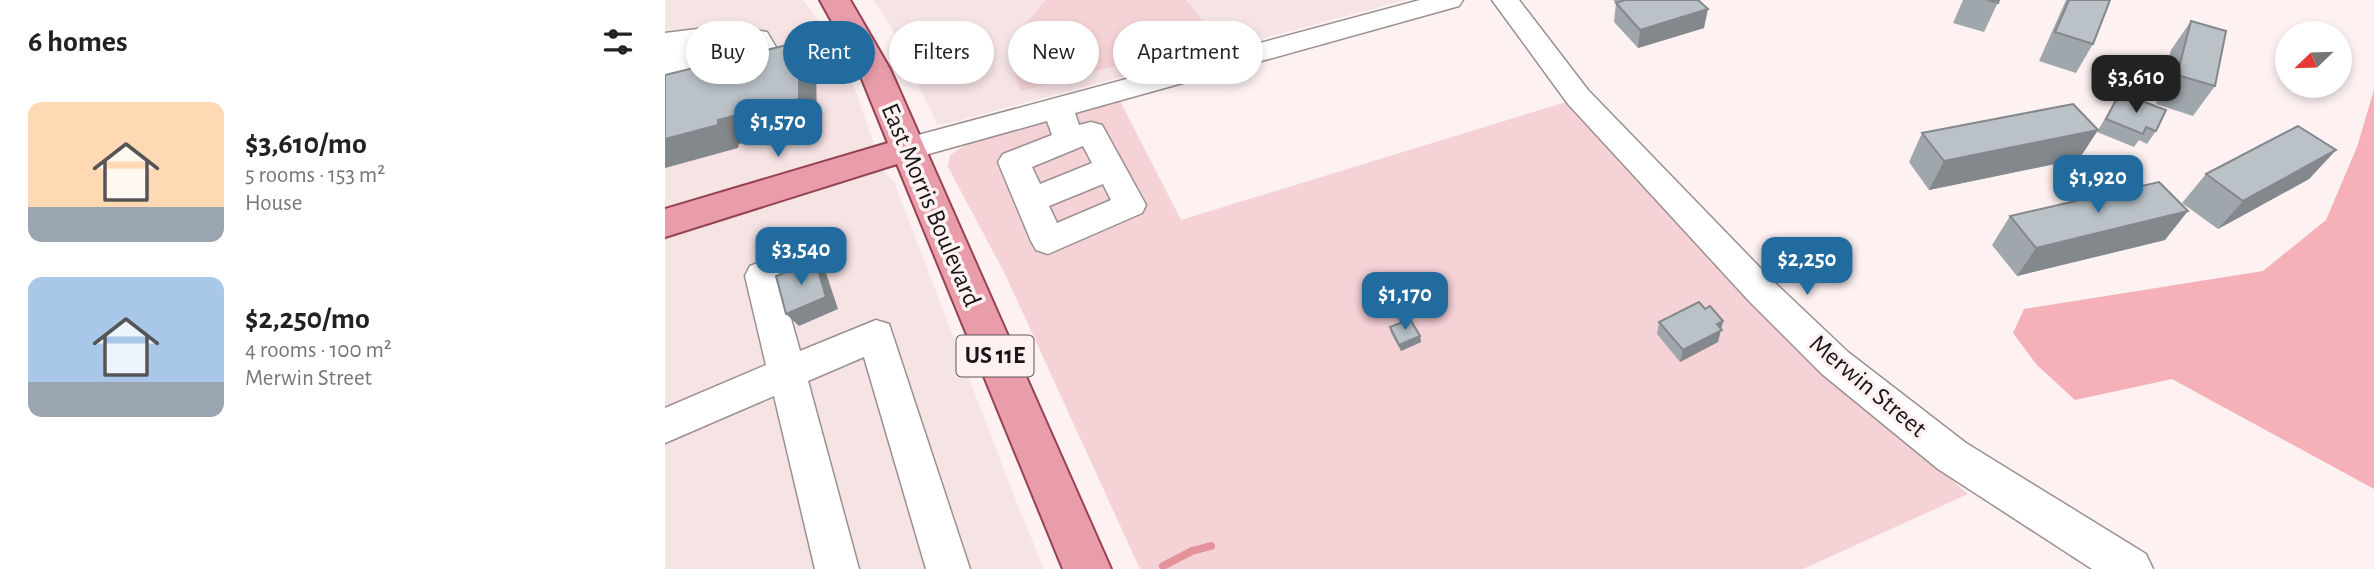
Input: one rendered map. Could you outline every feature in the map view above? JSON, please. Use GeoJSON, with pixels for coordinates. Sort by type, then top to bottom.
{"type":"FeatureCollection","features":[{"type":"Feature","properties":{"kind":"main road","name":"East Morris Boulevard"},"geometry":{"type":"LineString","coordinates":[[835,0],[874,69],[1081,567]]}},
{"type":"Feature","properties":{"kind":"main road"},"geometry":{"type":"LineString","coordinates":[[665,223],[907,149]]}},
{"type":"Feature","properties":{"kind":"street"},"geometry":{"type":"LineString","coordinates":[[907,149],[1450,0]]}},
{"type":"Feature","properties":{"kind":"street","name":"Merwin Street"},"geometry":{"type":"LineString","coordinates":[[1505,0],[1578,97],[1761,291],[1835,363],[1952,456],[2131,569]]}},
{"type":"Feature","properties":{"kind":"street"},"geometry":{"type":"LineString","coordinates":[[1058,108],[1069,140]]}},
{"type":"Feature","properties":{"kind":"street"},"geometry":{"type":"LineString","coordinates":[[1091,132],[1129,205],[1048,241],[1014,162],[1069,140],[1091,132]]}},
{"type":"Feature","properties":{"kind":"street"},"geometry":{"type":"LineString","coordinates":[[1031,201],[1110,168]]}},
{"type":"Feature","properties":{"kind":"street"},"geometry":{"type":"LineString","coordinates":[[820,251],[762,276],[837,569]]}},
{"type":"Feature","properties":{"kind":"street"},"geometry":{"type":"LineString","coordinates":[[665,426],[876,335],[948,569]]}},
{"type":"Feature","properties":{"kind":"shaded area"},"geometry":{"type":"Polygon","coordinates":[[[665,0],[803,0],[819,21],[783,21],[783,84],[853,84],[873,141],[872,160],[894,182],[1044,569],[665,569],[665,0]]]}},
{"type":"Feature","properties":{"kind":"shaded area"},"geometry":{"type":"Polygon","coordinates":[[[873,0],[1405,0],[1263,38],[1263,21],[1113,21],[1113,79],[1099,83],[1099,21],[1008,21],[1008,84],[1094,84],[950,123],[937,124],[918,84],[994,84],[994,21],[889,21],[889,24],[873,0]]]}},
{"type":"Feature","properties":{"kind":"shaded area"},"geometry":{"type":"Polygon","coordinates":[[[1046,0],[1186,0],[1202,21],[1113,21],[1113,67],[1099,70],[1099,21],[1028,21],[1046,0]]]}},
{"type":"Feature","properties":{"kind":"shaded area"},"geometry":{"type":"Polygon","coordinates":[[[1018,84],[1047,84],[1021,91],[1018,84]]]}},
{"type":"Feature","properties":{"kind":"shaded area"},"geometry":{"type":"Polygon","coordinates":[[[2374,90],[2374,489],[2172,379],[2075,400],[2036,364],[2013,333],[2024,309],[2263,271],[2326,220],[2357,147],[2374,90]]]}},
{"type":"Feature","properties":{"kind":"shaded area"},"geometry":{"type":"Polygon","coordinates":[[[1120,101],[1181,220],[1566,102],[1819,367],[1968,494],[1803,569],[1140,569],[1005,274],[948,167],[950,155],[965,145],[1120,101]]]}},
{"type":"Feature","properties":{"kind":"building"},"geometry":{"type":"Polygon","coordinates":[[[1625,0],[1698,0],[1708,9],[1640,30],[1616,3],[1625,0]]]}},
{"type":"Feature","properties":{"kind":"building"},"geometry":{"type":"Polygon","coordinates":[[[2069,0],[2110,0],[2093,44],[2055,32],[2069,0]]]}},
{"type":"Feature","properties":{"kind":"building"},"geometry":{"type":"Polygon","coordinates":[[[2191,21],[2226,31],[2215,86],[2177,75],[2191,21]]]}},
{"type":"Feature","properties":{"kind":"building"},"geometry":{"type":"Polygon","coordinates":[[[783,46],[783,84],[799,84],[799,99],[718,120],[718,125],[665,139],[665,75],[686,70],[686,84],[769,84],[769,49],[783,46]]]}},
{"type":"Feature","properties":{"kind":"building"},"geometry":{"type":"Polygon","coordinates":[[[2126,95],[2166,110],[2156,131],[2146,127],[2143,134],[2106,119],[2117,98],[2123,100],[2126,95]]]}},
{"type":"Feature","properties":{"kind":"building"},"geometry":{"type":"Polygon","coordinates":[[[2073,104],[2098,130],[1944,161],[1922,133],[2073,104]]]}},
{"type":"Feature","properties":{"kind":"building"},"geometry":{"type":"Polygon","coordinates":[[[2298,126],[2336,150],[2243,201],[2206,174],[2298,126]]]}},
{"type":"Feature","properties":{"kind":"building"},"geometry":{"type":"Polygon","coordinates":[[[2159,182],[2188,211],[2036,248],[2010,216],[2159,182]]]}},
{"type":"Feature","properties":{"kind":"building"},"geometry":{"type":"Polygon","coordinates":[[[815,260],[826,297],[786,314],[776,276],[815,260]]]}},
{"type":"Feature","properties":{"kind":"building"},"geometry":{"type":"Polygon","coordinates":[[[1699,302],[1705,309],[1710,306],[1723,321],[1717,324],[1722,330],[1683,350],[1659,322],[1699,302]]]}},
{"type":"Feature","properties":{"kind":"building"},"geometry":{"type":"Polygon","coordinates":[[[1410,319],[1420,336],[1399,345],[1390,327],[1410,319]]]}},
{"type":"Feature","properties":{"kind":"waterway"},"geometry":{"type":"LineString","coordinates":[[1163,566],[1192,551],[1211,546]]}}]}
